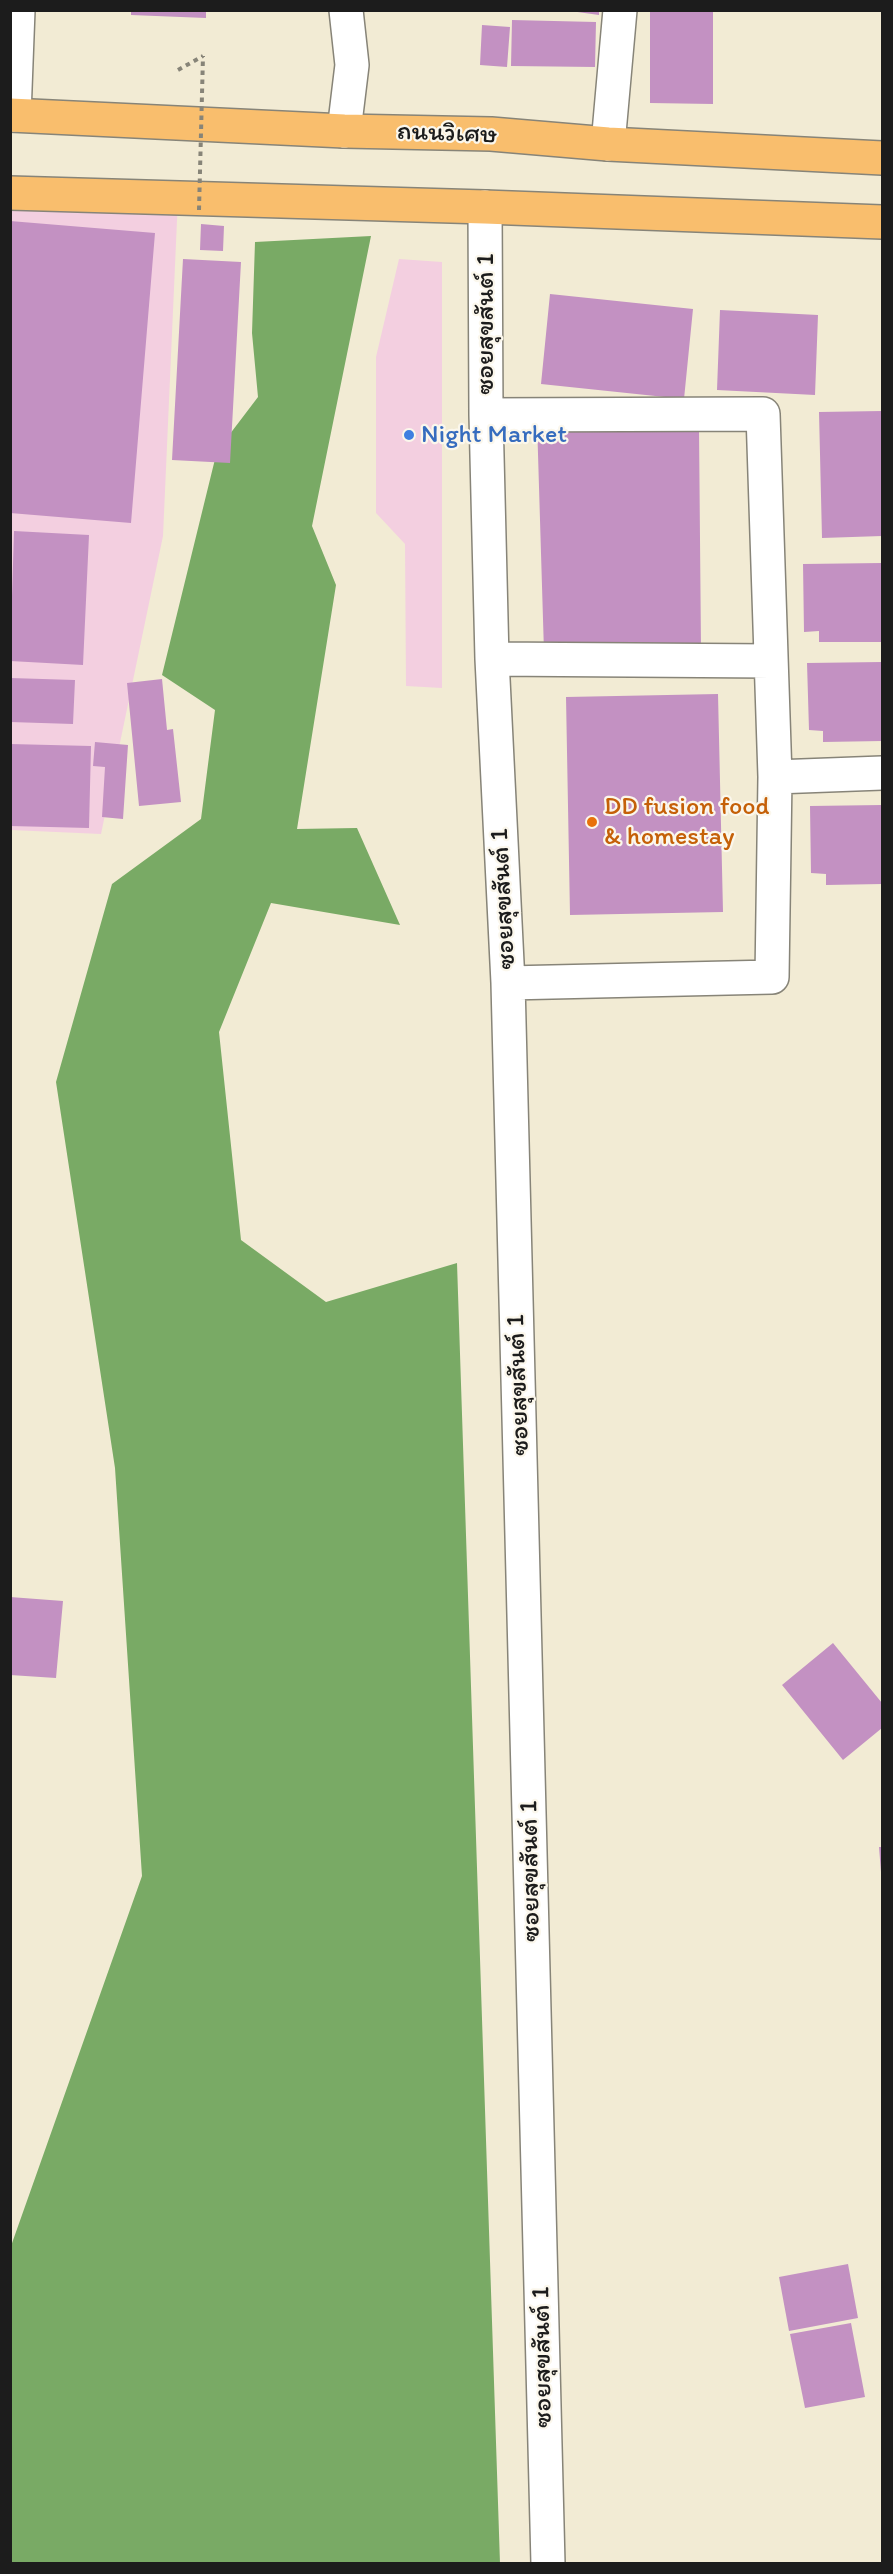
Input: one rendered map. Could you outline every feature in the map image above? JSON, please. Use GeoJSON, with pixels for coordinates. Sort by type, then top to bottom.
{"type":"FeatureCollection","features":[{"type":"Feature","properties":{"kind":"main road","name":"ถนนวิเศษ"},"geometry":{"type":"LineString","coordinates":[[12,115],[344,131],[491,134],[608,144],[882,158]]}},
{"type":"Feature","properties":{"kind":"main road"},"geometry":{"type":"LineString","coordinates":[[10,194],[485,207],[882,222]]}},
{"type":"Feature","properties":{"kind":"street"},"geometry":{"type":"LineString","coordinates":[[12,115],[18,10]]}},
{"type":"Feature","properties":{"kind":"street"},"geometry":{"type":"LineString","coordinates":[[344,131],[351,65],[346,10]]}},
{"type":"Feature","properties":{"kind":"street"},"geometry":{"type":"LineString","coordinates":[[608,144],[620,10]]}},
{"type":"Feature","properties":{"kind":"street","name":"ซอยสุขสันต์ 1"},"geometry":{"type":"LineString","coordinates":[[485,207],[486,415],[492,659],[508,983],[548,2564]]}},
{"type":"Feature","properties":{"kind":"street"},"geometry":{"type":"LineString","coordinates":[[486,415],[763,414],[775,777],[772,977],[508,983]]}},
{"type":"Feature","properties":{"kind":"street"},"geometry":{"type":"LineString","coordinates":[[492,659],[771,661]]}},
{"type":"Feature","properties":{"kind":"street"},"geometry":{"type":"LineString","coordinates":[[775,777],[882,773]]}},
{"type":"Feature","properties":{"kind":"path"},"geometry":{"type":"LineString","coordinates":[[178,70],[203,56],[199,210]]}},
{"type":"Feature","properties":{"kind":"shaded area"},"geometry":{"type":"Polygon","coordinates":[[[11,193],[178,198],[163,536],[101,834],[11,830],[11,193]]]}},
{"type":"Feature","properties":{"kind":"shaded area","name":"Night Market"},"geometry":{"type":"Polygon","coordinates":[[[399,259],[442,262],[442,688],[406,686],[405,544],[376,513],[376,357],[399,259]]]}},
{"type":"Feature","properties":{"kind":"green space"},"geometry":{"type":"Polygon","coordinates":[[[371,236],[312,526],[336,585],[297,829],[357,828],[400,925],[271,903],[219,1032],[241,1240],[326,1302],[457,1263],[500,2563],[11,2564],[11,2246],[142,1876],[115,1468],[56,1082],[112,884],[201,819],[215,710],[162,675],[217,451],[258,397],[252,333],[255,242],[371,236]]]}},
{"type":"Feature","properties":{"kind":"building"},"geometry":{"type":"Polygon","coordinates":[[[131,10],[206,10],[206,18],[131,15],[131,10]]]}},
{"type":"Feature","properties":{"kind":"building"},"geometry":{"type":"Polygon","coordinates":[[[563,10],[599,10],[599,15],[563,10]]]}},
{"type":"Feature","properties":{"kind":"building"},"geometry":{"type":"Polygon","coordinates":[[[650,10],[713,10],[713,104],[650,103],[650,10]]]}},
{"type":"Feature","properties":{"kind":"building"},"geometry":{"type":"Polygon","coordinates":[[[512,20],[596,22],[595,67],[511,66],[512,20]]]}},
{"type":"Feature","properties":{"kind":"building"},"geometry":{"type":"Polygon","coordinates":[[[482,25],[510,27],[507,67],[480,65],[482,25]]]}},
{"type":"Feature","properties":{"kind":"building"},"geometry":{"type":"Polygon","coordinates":[[[10,221],[155,233],[131,523],[10,513],[10,221]]]}},
{"type":"Feature","properties":{"kind":"building"},"geometry":{"type":"Polygon","coordinates":[[[201,224],[224,226],[223,251],[200,250],[201,224]]]}},
{"type":"Feature","properties":{"kind":"building"},"geometry":{"type":"Polygon","coordinates":[[[183,259],[241,262],[230,463],[172,460],[183,259]]]}},
{"type":"Feature","properties":{"kind":"building"},"geometry":{"type":"Polygon","coordinates":[[[550,294],[693,309],[684,399],[541,384],[550,294]]]}},
{"type":"Feature","properties":{"kind":"building"},"geometry":{"type":"Polygon","coordinates":[[[720,310],[818,315],[815,395],[717,390],[720,310]]]}},
{"type":"Feature","properties":{"kind":"building"},"geometry":{"type":"Polygon","coordinates":[[[882,411],[882,536],[822,538],[819,412],[882,411]]]}},
{"type":"Feature","properties":{"kind":"building"},"geometry":{"type":"Polygon","coordinates":[[[537,421],[699,428],[701,650],[544,652],[537,421]]]}},
{"type":"Feature","properties":{"kind":"building"},"geometry":{"type":"Polygon","coordinates":[[[14,531],[89,535],[83,665],[10,661],[14,531]]]}},
{"type":"Feature","properties":{"kind":"building"},"geometry":{"type":"Polygon","coordinates":[[[882,563],[882,642],[819,642],[819,631],[804,632],[803,564],[882,563]]]}},
{"type":"Feature","properties":{"kind":"building"},"geometry":{"type":"Polygon","coordinates":[[[882,662],[882,741],[823,742],[823,731],[809,730],[807,663],[882,662]]]}},
{"type":"Feature","properties":{"kind":"building"},"geometry":{"type":"Polygon","coordinates":[[[10,678],[75,680],[73,724],[10,722],[10,678]]]}},
{"type":"Feature","properties":{"kind":"building"},"geometry":{"type":"Polygon","coordinates":[[[162,679],[167,730],[173,729],[181,802],[139,806],[127,683],[162,679]]]}},
{"type":"Feature","properties":{"kind":"building"},"geometry":{"type":"Polygon","coordinates":[[[718,694],[723,912],[570,915],[566,697],[718,694]]]}},
{"type":"Feature","properties":{"kind":"building"},"geometry":{"type":"Polygon","coordinates":[[[95,742],[128,745],[123,819],[102,817],[105,767],[93,766],[95,742]]]}},
{"type":"Feature","properties":{"kind":"building"},"geometry":{"type":"Polygon","coordinates":[[[10,744],[91,746],[89,828],[10,826],[10,744]]]}},
{"type":"Feature","properties":{"kind":"building"},"geometry":{"type":"Polygon","coordinates":[[[882,805],[882,884],[826,885],[826,874],[811,873],[810,806],[882,805]]]}},
{"type":"Feature","properties":{"kind":"building"},"geometry":{"type":"Polygon","coordinates":[[[10,1597],[63,1601],[56,1678],[10,1675],[10,1597]]]}},
{"type":"Feature","properties":{"kind":"building"},"geometry":{"type":"Polygon","coordinates":[[[833,1643],[882,1703],[882,1728],[843,1760],[782,1685],[833,1643]]]}},
{"type":"Feature","properties":{"kind":"building"},"geometry":{"type":"Polygon","coordinates":[[[879,1847],[882,1847],[882,1872],[881,1872],[879,1847]]]}},
{"type":"Feature","properties":{"kind":"building"},"geometry":{"type":"Polygon","coordinates":[[[848,2264],[858,2318],[789,2331],[779,2277],[848,2264]]]}},
{"type":"Feature","properties":{"kind":"building"},"geometry":{"type":"Polygon","coordinates":[[[851,2323],[865,2397],[805,2408],[790,2334],[851,2323]]]}},
{"type":"Feature","properties":{"kind":"place","name":"Night Market"},"geometry":{"type":"Point","coordinates":[409,435]}},
{"type":"Feature","properties":{"kind":"place","name":"DD fusion food & homestay"},"geometry":{"type":"Point","coordinates":[592,822]}}]}
